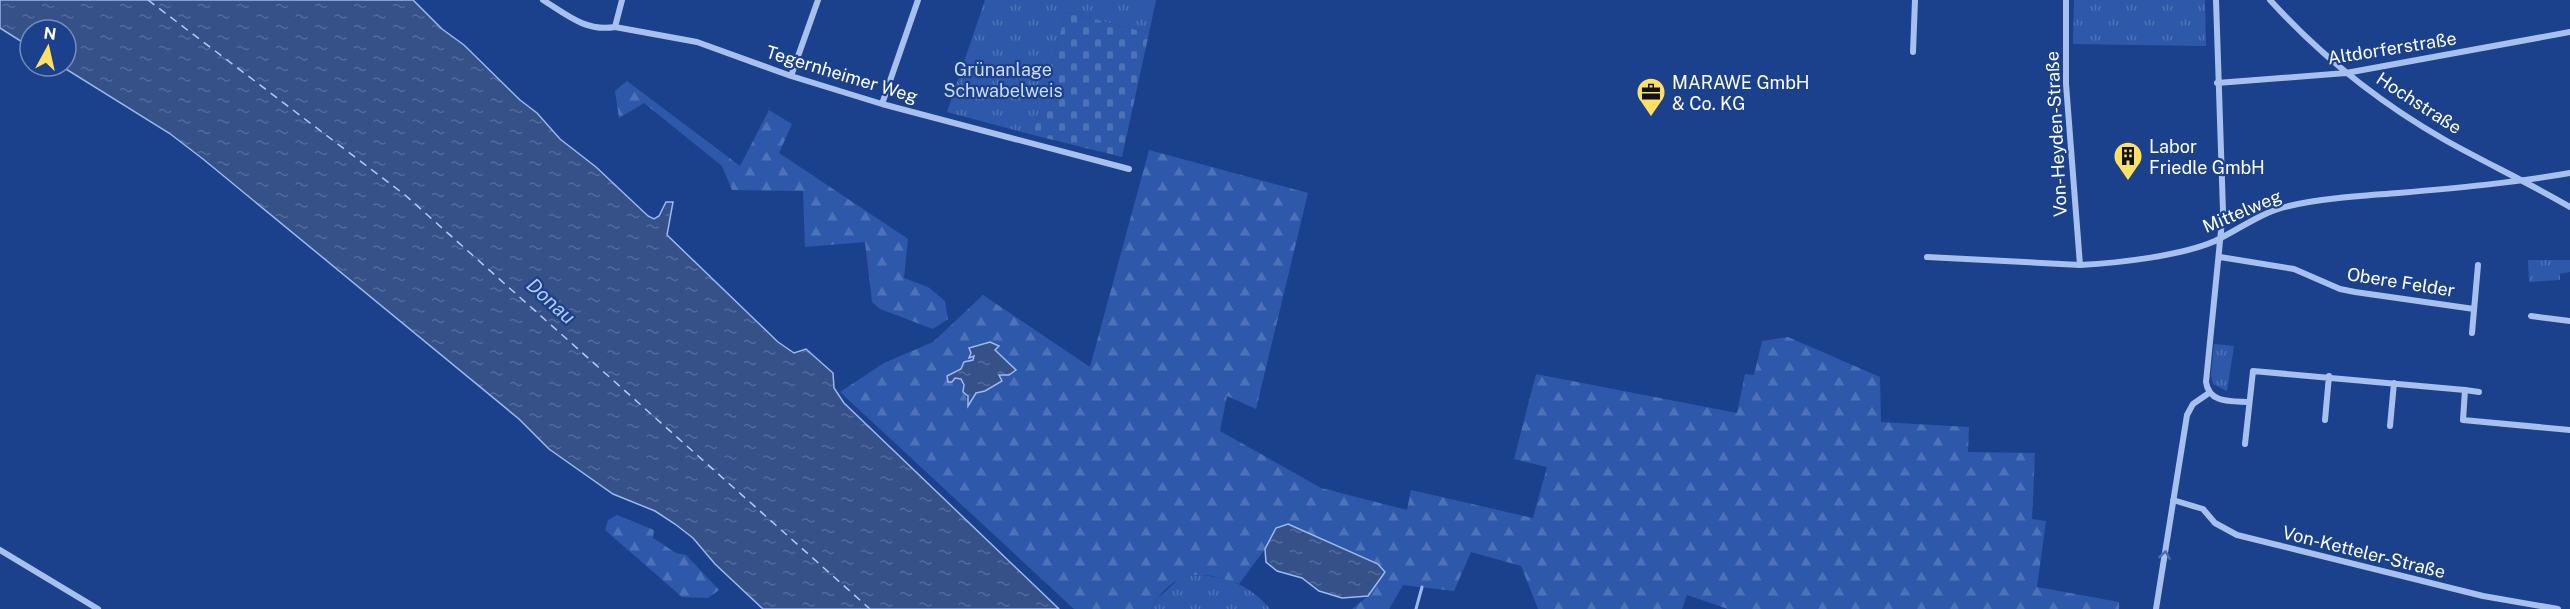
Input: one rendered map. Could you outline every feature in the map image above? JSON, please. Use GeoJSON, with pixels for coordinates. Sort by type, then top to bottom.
{"type":"FeatureCollection","features":[{"type":"Feature","properties":{"kind":"street","name":"Tegernheimer Weg"},"geometry":{"type":"LineString","coordinates":[[543,0],[589,27],[615,27],[697,42],[791,76],[882,104],[1130,169]]}},
{"type":"Feature","properties":{"kind":"street"},"geometry":{"type":"LineString","coordinates":[[615,27],[622,0]]}},
{"type":"Feature","properties":{"kind":"street"},"geometry":{"type":"LineString","coordinates":[[791,76],[818,0]]}},
{"type":"Feature","properties":{"kind":"street"},"geometry":{"type":"LineString","coordinates":[[882,104],[918,0]]}},
{"type":"Feature","properties":{"kind":"street"},"geometry":{"type":"LineString","coordinates":[[1913,52],[1915,0]]}},
{"type":"Feature","properties":{"kind":"street","name":"Von-Heyden-Straße"},"geometry":{"type":"LineString","coordinates":[[2066,0],[2066,84],[2080,265]]}},
{"type":"Feature","properties":{"kind":"street"},"geometry":{"type":"LineString","coordinates":[[2216,0],[2223,211],[2206,382],[2209,393],[2221,400],[2249,402]]}},
{"type":"Feature","properties":{"kind":"street","name":"Hochstraße"},"geometry":{"type":"LineString","coordinates":[[2270,0],[2292,24],[2346,73],[2420,126],[2526,181],[2570,207]]}},
{"type":"Feature","properties":{"kind":"street","name":"Altdorferstraße"},"geometry":{"type":"LineString","coordinates":[[2217,83],[2346,73],[2570,32]]}},
{"type":"Feature","properties":{"kind":"street","name":"Mittelweg"},"geometry":{"type":"LineString","coordinates":[[1927,256],[2080,265],[2153,257],[2209,243],[2273,210],[2295,205],[2526,181],[2570,173]]}},
{"type":"Feature","properties":{"kind":"street","name":"Obere Felder"},"geometry":{"type":"LineString","coordinates":[[2220,256],[2294,269],[2340,289],[2474,309]]}},
{"type":"Feature","properties":{"kind":"street","name":"Obere Felder"},"geometry":{"type":"LineString","coordinates":[[2472,333],[2478,265]]}},
{"type":"Feature","properties":{"kind":"street"},"geometry":{"type":"LineString","coordinates":[[2530,316],[2570,321]]}},
{"type":"Feature","properties":{"kind":"street"},"geometry":{"type":"LineString","coordinates":[[2245,444],[2253,371],[2329,376],[2479,392]]}},
{"type":"Feature","properties":{"kind":"street"},"geometry":{"type":"LineString","coordinates":[[2325,420],[2329,376]]}},
{"type":"Feature","properties":{"kind":"street"},"geometry":{"type":"LineString","coordinates":[[2390,426],[2394,383]]}},
{"type":"Feature","properties":{"kind":"street"},"geometry":{"type":"LineString","coordinates":[[2465,390],[2463,420],[2570,430]]}},
{"type":"Feature","properties":{"kind":"street"},"geometry":{"type":"LineString","coordinates":[[2156,609],[2189,408],[2209,393]]}},
{"type":"Feature","properties":{"kind":"street","name":"Von-Ketteler-Straße"},"geometry":{"type":"LineString","coordinates":[[2174,500],[2203,509],[2215,523],[2237,535],[2483,596],[2558,609]]}},
{"type":"Feature","properties":{"kind":"street"},"geometry":{"type":"LineString","coordinates":[[0,550],[98,609]]}},
{"type":"Feature","properties":{"kind":"green space","name":"Grünanlage Schwabelweis"},"geometry":{"type":"Polygon","coordinates":[[[985,0],[1156,0],[1149,33],[1066,12],[1033,135],[947,112],[985,0]]]}},
{"type":"Feature","properties":{"kind":"green space"},"geometry":{"type":"Polygon","coordinates":[[[2074,0],[2205,0],[2206,46],[2073,44],[2074,0]]]}},
{"type":"Feature","properties":{"kind":"green space"},"geometry":{"type":"Polygon","coordinates":[[[1066,12],[1149,33],[1122,157],[1033,135],[1066,12]]]}},
{"type":"Feature","properties":{"kind":"green space"},"geometry":{"type":"Polygon","coordinates":[[[627,81],[740,166],[769,110],[792,124],[779,153],[908,239],[904,278],[928,287],[945,301],[948,319],[933,329],[880,309],[872,302],[865,242],[805,247],[803,191],[732,190],[722,166],[644,103],[619,118],[615,91],[627,81]]]}},
{"type":"Feature","properties":{"kind":"green space"},"geometry":{"type":"Polygon","coordinates":[[[1149,150],[1308,193],[1256,409],[1227,396],[1220,431],[1321,488],[1407,510],[1411,490],[1533,518],[1547,467],[1514,459],[1536,374],[1737,413],[1745,374],[1754,375],[1762,341],[1788,337],[1880,377],[1881,422],[1969,427],[1968,452],[2035,453],[2032,519],[2046,521],[2037,587],[2119,602],[2119,609],[1728,609],[1687,595],[1682,609],[1538,609],[1521,566],[1471,552],[1454,591],[1403,585],[1389,609],[1352,609],[1368,596],[1378,564],[1288,524],[1276,528],[1265,549],[1239,584],[1212,576],[1189,576],[1169,587],[1159,596],[1151,609],[1074,609],[840,392],[884,363],[933,342],[983,295],[1090,367],[1149,150]],[[989,343],[970,348],[974,356],[973,360],[950,374],[961,379],[968,404],[976,393],[985,391],[1002,381],[999,375],[1009,364],[995,350],[998,347],[989,343]]]}},
{"type":"Feature","properties":{"kind":"green space"},"geometry":{"type":"Polygon","coordinates":[[[2528,260],[2570,260],[2570,272],[2560,274],[2560,280],[2529,282],[2528,260]]]}},
{"type":"Feature","properties":{"kind":"green space"},"geometry":{"type":"Polygon","coordinates":[[[2214,344],[2234,346],[2227,391],[2213,384],[2211,375],[2214,344]]]}},
{"type":"Feature","properties":{"kind":"green space"},"geometry":{"type":"Polygon","coordinates":[[[617,515],[654,530],[653,538],[676,553],[686,555],[719,590],[708,598],[682,597],[605,530],[608,520],[617,515]]]}},
{"type":"Feature","properties":{"kind":"green space"},"geometry":{"type":"Polygon","coordinates":[[[1201,575],[1239,584],[1255,594],[1270,609],[1151,609],[1158,598],[1181,577],[1201,575]]]}},
{"type":"Feature","properties":{"kind":"water","name":"Donau"},"geometry":{"type":"Polygon","coordinates":[[[0,0],[413,0],[442,29],[464,45],[520,100],[537,113],[560,139],[596,167],[648,216],[654,219],[659,216],[666,202],[673,202],[667,235],[778,342],[794,353],[806,349],[833,373],[834,388],[844,403],[1059,609],[763,609],[715,564],[693,538],[675,524],[655,511],[613,494],[549,449],[519,419],[203,159],[169,133],[78,77],[78,18],[18,18],[18,39],[0,28],[0,0]]]}},
{"type":"Feature","properties":{"kind":"water"},"geometry":{"type":"Polygon","coordinates":[[[990,342],[999,346],[995,350],[1016,370],[1009,375],[999,375],[1002,381],[985,391],[976,393],[968,406],[968,396],[963,392],[964,385],[961,379],[955,378],[952,382],[948,382],[947,376],[961,369],[964,362],[973,360],[974,356],[969,358],[971,353],[969,348],[990,342]]]}},
{"type":"Feature","properties":{"kind":"water"},"geometry":{"type":"Polygon","coordinates":[[[1288,524],[1378,564],[1385,572],[1368,596],[1342,598],[1319,591],[1302,578],[1277,571],[1266,562],[1265,549],[1276,528],[1288,524]]]}},
{"type":"Feature","properties":{"kind":"waterway"},"geometry":{"type":"LineString","coordinates":[[1416,609],[1422,587]]}},
{"type":"Feature","properties":{"kind":"ferry route"},"geometry":{"type":"LineString","coordinates":[[148,0],[405,195],[870,609]]}},
{"type":"Feature","properties":{"kind":"place","name":"MARAWE GmbH & Co. KG"},"geometry":{"type":"Point","coordinates":[1651,118]}},
{"type":"Feature","properties":{"kind":"place","name":"Labor Friedle GmbH"},"geometry":{"type":"Point","coordinates":[2128,182]}}]}
